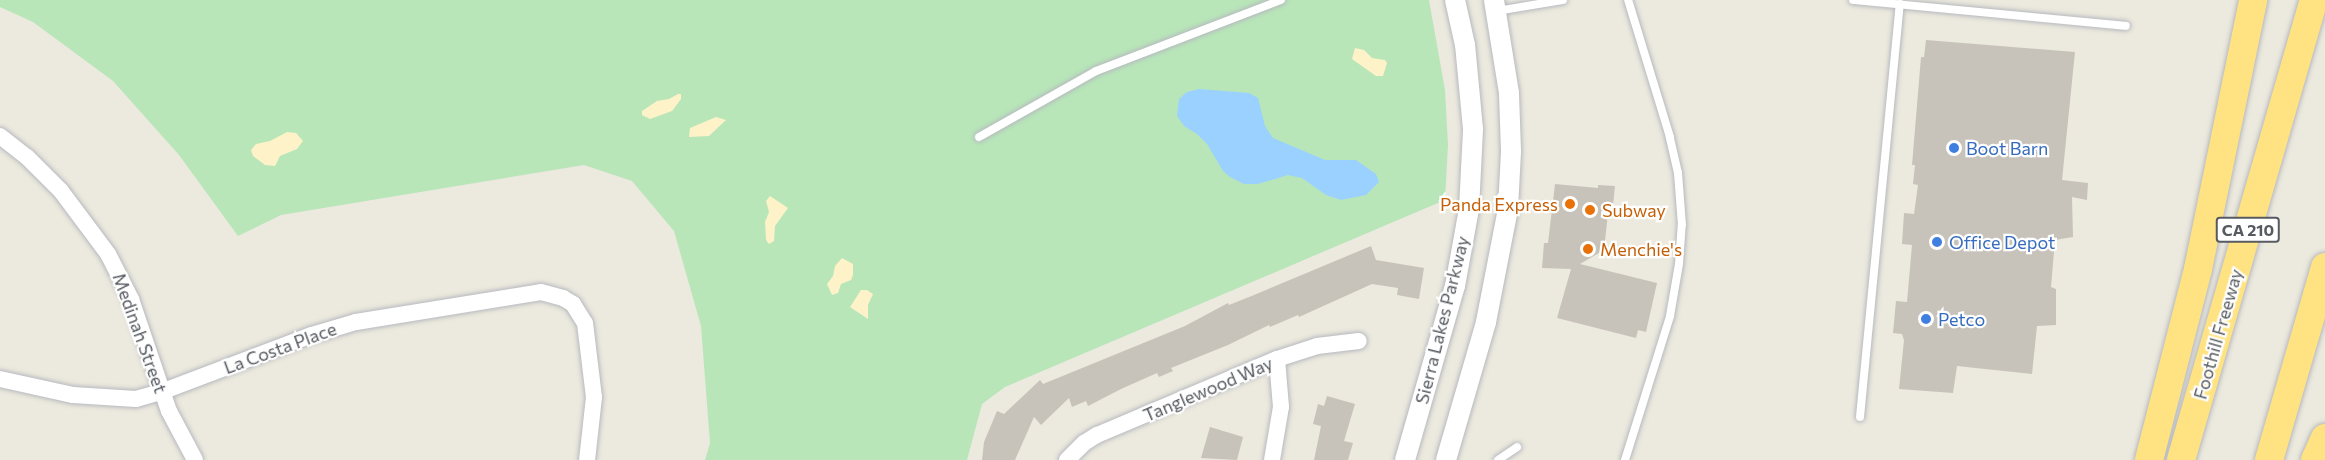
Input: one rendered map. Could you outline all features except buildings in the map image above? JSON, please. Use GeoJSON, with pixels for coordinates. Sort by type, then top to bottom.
{"type":"FeatureCollection","features":[{"type":"Feature","properties":{"kind":"highway"},"geometry":{"type":"LineString","coordinates":[[2149,460],[2198,269],[2253,0]]}},
{"type":"Feature","properties":{"kind":"highway","name":"Foothill Freeway"},"geometry":{"type":"LineString","coordinates":[[2181,460],[2314,0]]}},
{"type":"Feature","properties":{"kind":"highway"},"geometry":{"type":"LineString","coordinates":[[2269,460],[2325,267]]}},
{"type":"Feature","properties":{"kind":"highway"},"geometry":{"type":"LineString","coordinates":[[2316,460],[2325,438]]}},
{"type":"Feature","properties":{"kind":"street","name":"Sierra Lakes Parkway"},"geometry":{"type":"LineString","coordinates":[[1405,460],[1455,286],[1469,209],[1473,129],[1465,45],[1455,0]]}},
{"type":"Feature","properties":{"kind":"street"},"geometry":{"type":"LineString","coordinates":[[1446,460],[1486,322],[1508,209],[1510,112],[1495,6]]}},
{"type":"Feature","properties":{"kind":"street","name":"Medinah Street"},"geometry":{"type":"LineString","coordinates":[[0,136],[27,157],[61,191],[108,254],[132,299],[161,393],[177,431],[195,460]]}},
{"type":"Feature","properties":{"kind":"street","name":"La Costa Place"},"geometry":{"type":"LineString","coordinates":[[0,379],[96,398],[136,399],[161,393],[312,335],[356,322],[531,292],[563,298],[573,304],[585,323],[593,376],[593,418],[587,460]]}},
{"type":"Feature","properties":{"kind":"street","name":"Tanglewood Way"},"geometry":{"type":"LineString","coordinates":[[1067,460],[1084,443],[1097,435],[1277,359],[1317,346],[1359,341]]}},
{"type":"Feature","properties":{"kind":"street"},"geometry":{"type":"LineString","coordinates":[[1272,460],[1281,407],[1277,359]]}},
{"type":"Feature","properties":{"kind":"lane"},"geometry":{"type":"LineString","coordinates":[[979,137],[1096,71],[1281,0]]}},
{"type":"Feature","properties":{"kind":"lane"},"geometry":{"type":"LineString","coordinates":[[1495,6],[1563,0]]}},
{"type":"Feature","properties":{"kind":"lane"},"geometry":{"type":"LineString","coordinates":[[1625,460],[1668,326],[1682,240],[1680,191],[1671,137],[1629,0]]}},
{"type":"Feature","properties":{"kind":"lane"},"geometry":{"type":"LineString","coordinates":[[1853,0],[2126,26]]}},
{"type":"Feature","properties":{"kind":"lane"},"geometry":{"type":"LineString","coordinates":[[1860,417],[1900,4]]}},
{"type":"Feature","properties":{"kind":"lane"},"geometry":{"type":"LineString","coordinates":[[1498,460],[1517,447]]}},
{"type":"Feature","properties":{"kind":"green space"},"geometry":{"type":"Polygon","coordinates":[[[0,0],[1429,0],[1445,90],[1448,145],[1445,200],[1005,387],[982,404],[967,460],[705,460],[710,443],[701,326],[674,231],[632,181],[584,165],[281,215],[238,236],[179,155],[113,81],[33,22],[0,7],[0,0]]]}},
{"type":"Feature","properties":{"kind":"sand"},"geometry":{"type":"Polygon","coordinates":[[[1355,48],[1364,50],[1372,58],[1385,60],[1387,63],[1383,76],[1376,76],[1352,59],[1355,48]]]}},
{"type":"Feature","properties":{"kind":"sand"},"geometry":{"type":"Polygon","coordinates":[[[681,94],[681,99],[672,111],[650,119],[642,115],[642,111],[657,101],[669,99],[681,94]]]}},
{"type":"Feature","properties":{"kind":"sand"},"geometry":{"type":"Polygon","coordinates":[[[716,117],[726,120],[709,136],[689,137],[690,128],[716,117]]]}},
{"type":"Feature","properties":{"kind":"sand"},"geometry":{"type":"Polygon","coordinates":[[[287,132],[296,133],[303,141],[297,149],[280,156],[275,166],[265,165],[253,156],[251,150],[256,144],[270,141],[287,132]]]}},
{"type":"Feature","properties":{"kind":"sand"},"geometry":{"type":"Polygon","coordinates":[[[770,196],[788,208],[775,226],[774,241],[769,244],[766,240],[765,222],[769,212],[766,201],[770,196]]]}},
{"type":"Feature","properties":{"kind":"sand"},"geometry":{"type":"Polygon","coordinates":[[[842,258],[853,264],[853,275],[851,280],[841,284],[838,293],[832,295],[827,284],[833,276],[835,266],[842,258]]]}},
{"type":"Feature","properties":{"kind":"sand"},"geometry":{"type":"Polygon","coordinates":[[[861,290],[867,290],[873,294],[868,305],[868,319],[850,307],[861,290]]]}},
{"type":"Feature","properties":{"kind":"water"},"geometry":{"type":"Polygon","coordinates":[[[1199,89],[1249,93],[1258,98],[1265,126],[1273,138],[1325,160],[1356,160],[1376,174],[1379,182],[1366,195],[1341,200],[1326,195],[1302,178],[1288,175],[1258,184],[1244,184],[1230,177],[1223,171],[1207,144],[1184,126],[1177,116],[1179,99],[1187,92],[1199,89]]]}},
{"type":"Feature","properties":{"kind":"place","name":"Boot Barn"},"geometry":{"type":"Point","coordinates":[1954,148]}},
{"type":"Feature","properties":{"kind":"place","name":"Panda Express"},"geometry":{"type":"Point","coordinates":[1570,204]}},
{"type":"Feature","properties":{"kind":"place","name":"Subway"},"geometry":{"type":"Point","coordinates":[1590,210]}},
{"type":"Feature","properties":{"kind":"place","name":"Office Depot"},"geometry":{"type":"Point","coordinates":[1937,242]}},
{"type":"Feature","properties":{"kind":"place","name":"Menchie's"},"geometry":{"type":"Point","coordinates":[1588,249]}},
{"type":"Feature","properties":{"kind":"place","name":"Petco"},"geometry":{"type":"Point","coordinates":[1926,319]}}]}
